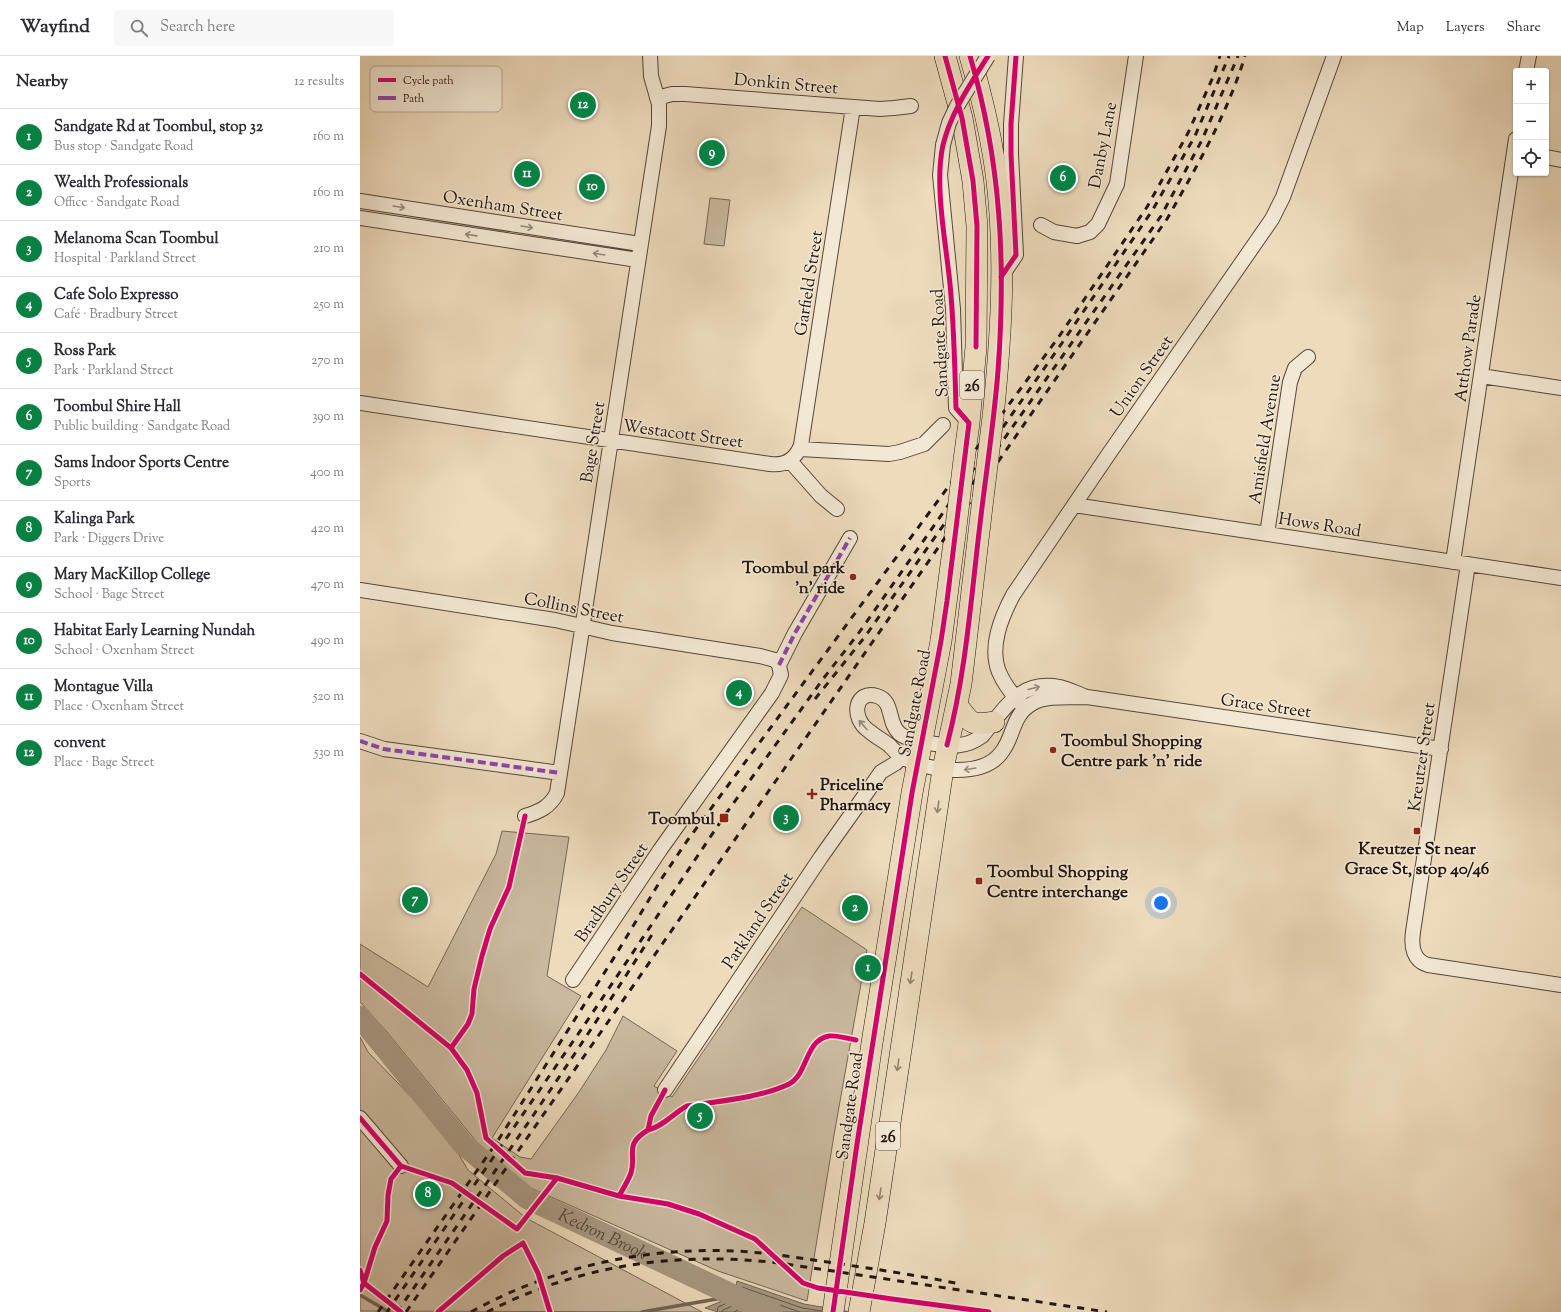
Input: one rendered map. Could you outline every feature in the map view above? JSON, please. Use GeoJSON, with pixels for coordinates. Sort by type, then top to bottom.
{"type":"FeatureCollection","features":[{"type":"Feature","properties":{"kind":"highway","name":"Sandgate Road"},"geometry":{"type":"LineString","coordinates":[[833,1312],[909,760],[921,741],[941,640],[956,535],[976,347],[977,226],[973,181],[962,118],[945,56]]}},
{"type":"Feature","properties":{"kind":"highway","name":"26"},"geometry":{"type":"LineString","coordinates":[[859,1312],[875,1223],[943,769],[947,745],[957,705],[998,372],[1001,277],[997,180],[980,88],[970,56]]}},
{"type":"Feature","properties":{"kind":"highway"},"geometry":{"type":"LineString","coordinates":[[957,705],[972,723],[978,725],[994,722]]}},
{"type":"Feature","properties":{"kind":"street","name":"Bage Street"},"geometry":{"type":"LineString","coordinates":[[525,816],[537,812],[547,806],[557,793],[659,126],[659,111],[651,76],[650,56]]}},
{"type":"Feature","properties":{"kind":"street","name":"Sandgate Road"},"geometry":{"type":"LineString","coordinates":[[969,423],[956,408],[953,316],[940,175],[943,145],[949,123],[957,106],[988,56]]}},
{"type":"Feature","properties":{"kind":"street"},"geometry":{"type":"LineString","coordinates":[[1001,277],[1016,255],[1011,154],[1012,102],[1016,56]]}},
{"type":"Feature","properties":{"kind":"street","name":"Danby Lane"},"geometry":{"type":"LineString","coordinates":[[1041,225],[1054,232],[1077,236],[1090,232],[1098,224],[1117,184],[1136,56]]}},
{"type":"Feature","properties":{"kind":"street","name":"Union Street"},"geometry":{"type":"LineString","coordinates":[[1024,709],[1005,683],[996,664],[995,652],[999,628],[1004,613],[1014,595],[1074,505],[1272,219],[1283,197],[1334,56]]}},
{"type":"Feature","properties":{"kind":"street"},"geometry":{"type":"LineString","coordinates":[[1527,68],[1529,56]]}},
{"type":"Feature","properties":{"kind":"street","name":"Donkin Street"},"geometry":{"type":"LineString","coordinates":[[657,98],[672,94],[692,94],[852,107],[894,108],[912,106]]}},
{"type":"Feature","properties":{"kind":"street","name":"Garfield Street"},"geometry":{"type":"LineString","coordinates":[[790,461],[800,448],[852,107]]}},
{"type":"Feature","properties":{"kind":"street"},"geometry":{"type":"LineString","coordinates":[[1549,158],[1561,160]]}},
{"type":"Feature","properties":{"kind":"street","name":"Atthow Parade"},"geometry":{"type":"LineString","coordinates":[[1453,562],[1513,166]]}},
{"type":"Feature","properties":{"kind":"street","name":"Oxenham Street"},"geometry":{"type":"LineString","coordinates":[[360,201],[640,244]]}},
{"type":"Feature","properties":{"kind":"street","name":"Oxenham Street"},"geometry":{"type":"LineString","coordinates":[[360,218],[638,260]]}},
{"type":"Feature","properties":{"kind":"street","name":"Amisfield Avenue"},"geometry":{"type":"LineString","coordinates":[[1267,534],[1290,382],[1295,368],[1308,357]]}},
{"type":"Feature","properties":{"kind":"street"},"geometry":{"type":"LineString","coordinates":[[1481,376],[1561,388]]}},
{"type":"Feature","properties":{"kind":"street","name":"Westacott Street"},"geometry":{"type":"LineString","coordinates":[[360,403],[770,464],[780,464],[790,461]]}},
{"type":"Feature","properties":{"kind":"street"},"geometry":{"type":"LineString","coordinates":[[800,448],[889,454],[924,444],[943,425]]}},
{"type":"Feature","properties":{"kind":"street"},"geometry":{"type":"LineString","coordinates":[[790,461],[821,496],[837,509]]}},
{"type":"Feature","properties":{"kind":"street","name":"Hows Road"},"geometry":{"type":"LineString","coordinates":[[1074,505],[1561,578]]}},
{"type":"Feature","properties":{"kind":"street","name":"Bradbury Street"},"geometry":{"type":"LineString","coordinates":[[573,980],[660,850],[772,692],[781,675],[780,665],[795,633],[850,538]]}},
{"type":"Feature","properties":{"kind":"street","name":"Kreutzer Street"},"geometry":{"type":"LineString","coordinates":[[1468,564],[1412,944],[1415,954],[1421,962],[1428,965],[1561,985]]}},
{"type":"Feature","properties":{"kind":"street","name":"Collins Street"},"geometry":{"type":"LineString","coordinates":[[360,590],[555,620],[612,633],[760,656],[775,660],[780,665]]}},
{"type":"Feature","properties":{"kind":"street","name":"Grace Street"},"geometry":{"type":"LineString","coordinates":[[1086,697],[1062,688],[1049,686],[1035,687],[1025,690],[1015,697],[976,741],[958,745],[921,741],[898,733],[893,724],[888,704],[879,696],[874,695],[862,698],[858,702],[856,709],[858,720],[867,730],[909,760],[943,769],[971,769],[979,767],[995,759],[1001,754],[1007,744],[1013,726],[1024,709],[1034,702],[1048,699],[1086,697],[1441,750]]}},
{"type":"Feature","properties":{"kind":"street"},"geometry":{"type":"LineString","coordinates":[[360,741],[384,749],[560,773]]}},
{"type":"Feature","properties":{"kind":"street","name":"Parkland Street"},"geometry":{"type":"LineString","coordinates":[[881,772],[887,744]]}},
{"type":"Feature","properties":{"kind":"street","name":"Parkland Street"},"geometry":{"type":"LineString","coordinates":[[665,1090],[821,856],[881,772],[896,762],[909,760]]}},
{"type":"Feature","properties":{"kind":"street"},"geometry":{"type":"LineString","coordinates":[[360,1118],[401,1166]]}},
{"type":"Feature","properties":{"kind":"shaded area"},"geometry":{"type":"Polygon","coordinates":[[[710,198],[730,200],[724,246],[704,244],[710,198]]]}},
{"type":"Feature","properties":{"kind":"shaded area"},"geometry":{"type":"Polygon","coordinates":[[[502,831],[569,837],[547,976],[581,996],[492,1138],[520,1157],[531,1159],[579,1092],[606,1050],[623,1016],[677,1051],[654,1086],[672,1097],[802,907],[867,950],[834,1135],[807,1301],[718,1271],[531,1188],[480,1146],[387,1032],[360,1002],[360,944],[428,987],[496,854],[502,831]]]}},
{"type":"Feature","properties":{"kind":"shaded area"},"geometry":{"type":"Polygon","coordinates":[[[360,1037],[368,1052],[446,1133],[468,1170],[526,1218],[702,1312],[360,1311],[360,1037]]]}},
{"type":"Feature","properties":{"kind":"water"},"geometry":{"type":"Polygon","coordinates":[[[737,1281],[804,1304],[851,1312],[718,1312],[705,1308],[734,1296],[737,1281]]]}},
{"type":"Feature","properties":{"kind":"waterway","name":"Kedron Brook"},"geometry":{"type":"LineString","coordinates":[[360,1017],[463,1144],[527,1198],[758,1307],[772,1312]]}},
{"type":"Feature","properties":{"kind":"waterway"},"geometry":{"type":"LineString","coordinates":[[360,1295],[389,1312]]}},
{"type":"Feature","properties":{"kind":"waterway"},"geometry":{"type":"LineString","coordinates":[[642,1312],[734,1296]]}},
{"type":"Feature","properties":{"kind":"railway"},"geometry":{"type":"LineString","coordinates":[[378,1312],[497,1142],[615,956],[662,878],[687,841],[1058,338],[1147,207],[1188,133],[1213,77],[1220,56]]}},
{"type":"Feature","properties":{"kind":"railway"},"geometry":{"type":"LineString","coordinates":[[387,1312],[585,1024],[725,815],[823,679],[858,634],[1062,343],[1152,211],[1195,136],[1229,56]]}},
{"type":"Feature","properties":{"kind":"railway"},"geometry":{"type":"LineString","coordinates":[[815,699],[864,638],[1161,216],[1202,140],[1238,56]]}},
{"type":"Feature","properties":{"kind":"railway"},"geometry":{"type":"LineString","coordinates":[[406,1312],[1167,219],[1200,160],[1220,120],[1238,78],[1245,56]]}},
{"type":"Feature","properties":{"kind":"railway"},"geometry":{"type":"LineString","coordinates":[[397,1312],[559,1077],[653,933]]}},
{"type":"Feature","properties":{"kind":"railway"},"geometry":{"type":"LineString","coordinates":[[471,1312],[502,1296],[566,1272],[599,1263],[667,1253],[702,1251],[762,1253],[931,1278],[960,1284]]}},
{"type":"Feature","properties":{"kind":"railway"},"geometry":{"type":"LineString","coordinates":[[487,1312],[522,1296],[557,1283],[593,1273],[629,1265],[703,1259],[779,1263],[1107,1312]]}},
{"type":"Feature","properties":{"kind":"marked path"},"geometry":{"type":"LineString","coordinates":[[779,665],[795,633],[850,538]]}},
{"type":"Feature","properties":{"kind":"marked path"},"geometry":{"type":"LineString","coordinates":[[360,741],[384,749],[560,773]]}},
{"type":"Feature","properties":{"kind":"cycle path"},"geometry":{"type":"LineString","coordinates":[[945,56],[962,118],[973,181],[977,226],[976,347]]}},
{"type":"Feature","properties":{"kind":"cycle path"},"geometry":{"type":"LineString","coordinates":[[947,745],[954,718],[967,635],[994,409],[1000,331],[1001,251],[995,174],[989,135],[970,56]]}},
{"type":"Feature","properties":{"kind":"cycle path"},"geometry":{"type":"LineString","coordinates":[[833,1312],[857,1144],[912,793],[941,641],[969,423],[956,408],[951,299],[940,196],[941,161],[943,145],[951,121],[968,88],[988,56]]}},
{"type":"Feature","properties":{"kind":"cycle path"},"geometry":{"type":"LineString","coordinates":[[1001,277],[1016,255],[1011,154],[1011,124],[1016,56]]}},
{"type":"Feature","properties":{"kind":"cycle path"},"geometry":{"type":"LineString","coordinates":[[451,1048],[468,1024],[472,1014],[474,989],[482,956],[490,929],[509,887],[525,816]]}},
{"type":"Feature","properties":{"kind":"cycle path"},"geometry":{"type":"LineString","coordinates":[[360,974],[451,1048],[467,1070],[477,1093],[486,1138],[525,1173],[557,1178],[619,1196],[668,1204],[699,1214],[755,1239],[803,1283],[818,1288],[989,1312]]}},
{"type":"Feature","properties":{"kind":"cycle path"},"geometry":{"type":"LineString","coordinates":[[648,1130],[659,1126],[687,1106],[752,1096],[778,1089],[789,1084],[800,1073],[811,1050],[821,1039],[832,1036],[856,1040]]}},
{"type":"Feature","properties":{"kind":"cycle path"},"geometry":{"type":"LineString","coordinates":[[619,1196],[631,1173],[633,1145],[640,1135],[648,1130],[651,1116],[665,1090]]}},
{"type":"Feature","properties":{"kind":"cycle path"},"geometry":{"type":"LineString","coordinates":[[360,1118],[401,1166]]}},
{"type":"Feature","properties":{"kind":"cycle path"},"geometry":{"type":"LineString","coordinates":[[401,1166],[452,1183],[517,1229],[557,1178]]}},
{"type":"Feature","properties":{"kind":"cycle path"},"geometry":{"type":"LineString","coordinates":[[360,1290],[364,1283],[375,1247],[387,1221],[388,1195],[391,1179],[401,1166]]}},
{"type":"Feature","properties":{"kind":"cycle path"},"geometry":{"type":"LineString","coordinates":[[438,1312],[503,1256],[523,1243],[538,1273],[550,1312]]}},
{"type":"Feature","properties":{"kind":"cycle path"},"geometry":{"type":"LineString","coordinates":[[360,1270],[364,1283],[401,1312]]}},
{"type":"Feature","properties":{"kind":"place","name":"convent"},"geometry":{"type":"Point","coordinates":[583,105]}},
{"type":"Feature","properties":{"kind":"place","name":"Mary MacKillop College"},"geometry":{"type":"Point","coordinates":[712,153]}},
{"type":"Feature","properties":{"kind":"place","name":"Montague Villa"},"geometry":{"type":"Point","coordinates":[527,174]}},
{"type":"Feature","properties":{"kind":"place","name":"Toombul Shire Hall"},"geometry":{"type":"Point","coordinates":[1063,178]}},
{"type":"Feature","properties":{"kind":"place","name":"Habitat Early Learning Nundah"},"geometry":{"type":"Point","coordinates":[592,187]}},
{"type":"Feature","properties":{"kind":"place","name":"Toombul park 'n' ride"},"geometry":{"type":"Point","coordinates":[853,577]}},
{"type":"Feature","properties":{"kind":"place","name":"Cafe Solo Expresso"},"geometry":{"type":"Point","coordinates":[739,693]}},
{"type":"Feature","properties":{"kind":"place","name":"Toombul Shopping Centre park 'n' ride"},"geometry":{"type":"Point","coordinates":[1053,750]}},
{"type":"Feature","properties":{"kind":"place","name":"Priceline Pharmacy"},"geometry":{"type":"Point","coordinates":[812,794]}},
{"type":"Feature","properties":{"kind":"place","name":"Toombul"},"geometry":{"type":"Point","coordinates":[724,818]}},
{"type":"Feature","properties":{"kind":"place","name":"Melanoma Scan Toombul"},"geometry":{"type":"Point","coordinates":[786,818]}},
{"type":"Feature","properties":{"kind":"place","name":"Kreutzer St near Grace St, stop 40/46"},"geometry":{"type":"Point","coordinates":[1417,831]}},
{"type":"Feature","properties":{"kind":"place","name":"Toombul Shopping Centre interchange"},"geometry":{"type":"Point","coordinates":[979,881]}},
{"type":"Feature","properties":{"kind":"place","name":"Sams Indoor Sports Centre"},"geometry":{"type":"Point","coordinates":[415,900]}},
{"type":"Feature","properties":{"kind":"place","name":"Wealth Professionals"},"geometry":{"type":"Point","coordinates":[855,908]}},
{"type":"Feature","properties":{"kind":"place","name":"Sandgate Rd at Toombul, stop 32"},"geometry":{"type":"Point","coordinates":[868,968]}},
{"type":"Feature","properties":{"kind":"place","name":"Ross Park"},"geometry":{"type":"Point","coordinates":[700,1116]}},
{"type":"Feature","properties":{"kind":"place","name":"Kalinga Park"},"geometry":{"type":"Point","coordinates":[428,1194]}}]}
